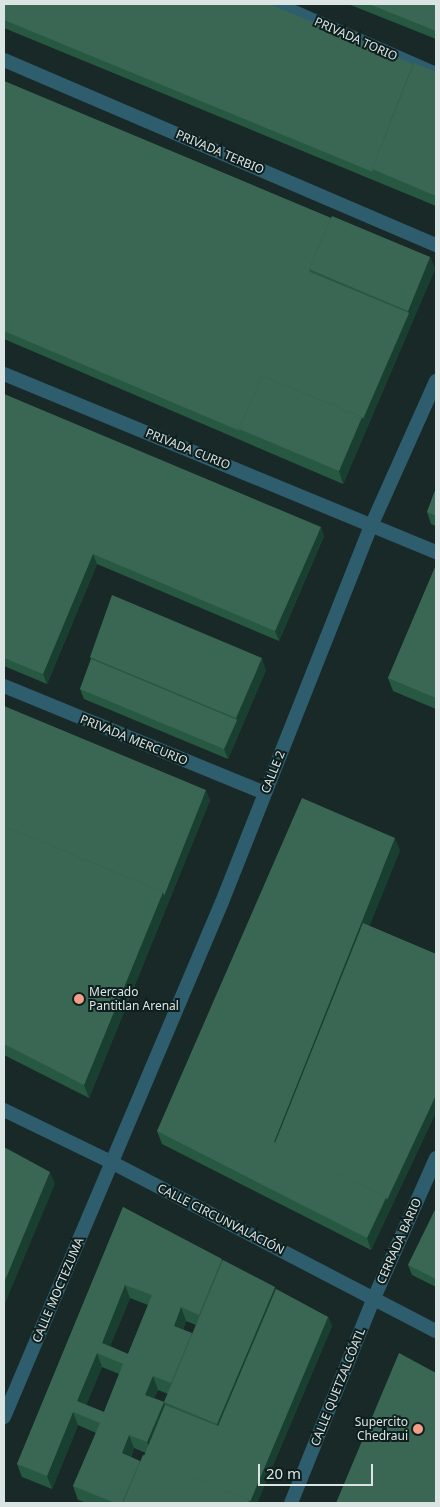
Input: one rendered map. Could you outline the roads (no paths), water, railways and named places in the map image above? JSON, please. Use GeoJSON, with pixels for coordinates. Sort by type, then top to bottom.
{"type":"FeatureCollection","features":[{"type":"Feature","properties":{"kind":"street","name":"PRIVADA TORIO"},"geometry":{"type":"LineString","coordinates":[[276,4],[436,74]]}},
{"type":"Feature","properties":{"kind":"street","name":"PRIVADA TERBIO"},"geometry":{"type":"LineString","coordinates":[[4,60],[436,245]]}},
{"type":"Feature","properties":{"kind":"street","name":"PRIVADA CURIO"},"geometry":{"type":"LineString","coordinates":[[4,374],[372,524],[436,552]]}},
{"type":"Feature","properties":{"kind":"street","name":"CALLE 2"},"geometry":{"type":"LineString","coordinates":[[111,1162],[222,902],[372,524],[436,382]]}},
{"type":"Feature","properties":{"kind":"street","name":"PRIVADA MERCURIO"},"geometry":{"type":"LineString","coordinates":[[4,686],[265,793]]}},
{"type":"Feature","properties":{"kind":"street","name":"CALLE CIRCUNVALACIÓN"},"geometry":{"type":"LineString","coordinates":[[4,1110],[111,1162],[436,1331]]}},
{"type":"Feature","properties":{"kind":"street","name":"CERRADA BARIO"},"geometry":{"type":"LineString","coordinates":[[374,1298],[436,1158]]}},
{"type":"Feature","properties":{"kind":"street","name":"CALLE MOCTEZUMA"},"geometry":{"type":"LineString","coordinates":[[4,1417],[111,1162]]}},
{"type":"Feature","properties":{"kind":"street","name":"CALLE QUETZALCÓATL"},"geometry":{"type":"LineString","coordinates":[[291,1503],[374,1298]]}},
{"type":"Feature","properties":{"kind":"place","name":"Mercado Pantitlan Arenal"},"geometry":{"type":"Point","coordinates":[79,999]}},
{"type":"Feature","properties":{"kind":"place","name":"Supercito Chedraui"},"geometry":{"type":"Point","coordinates":[418,1429]}}]}
